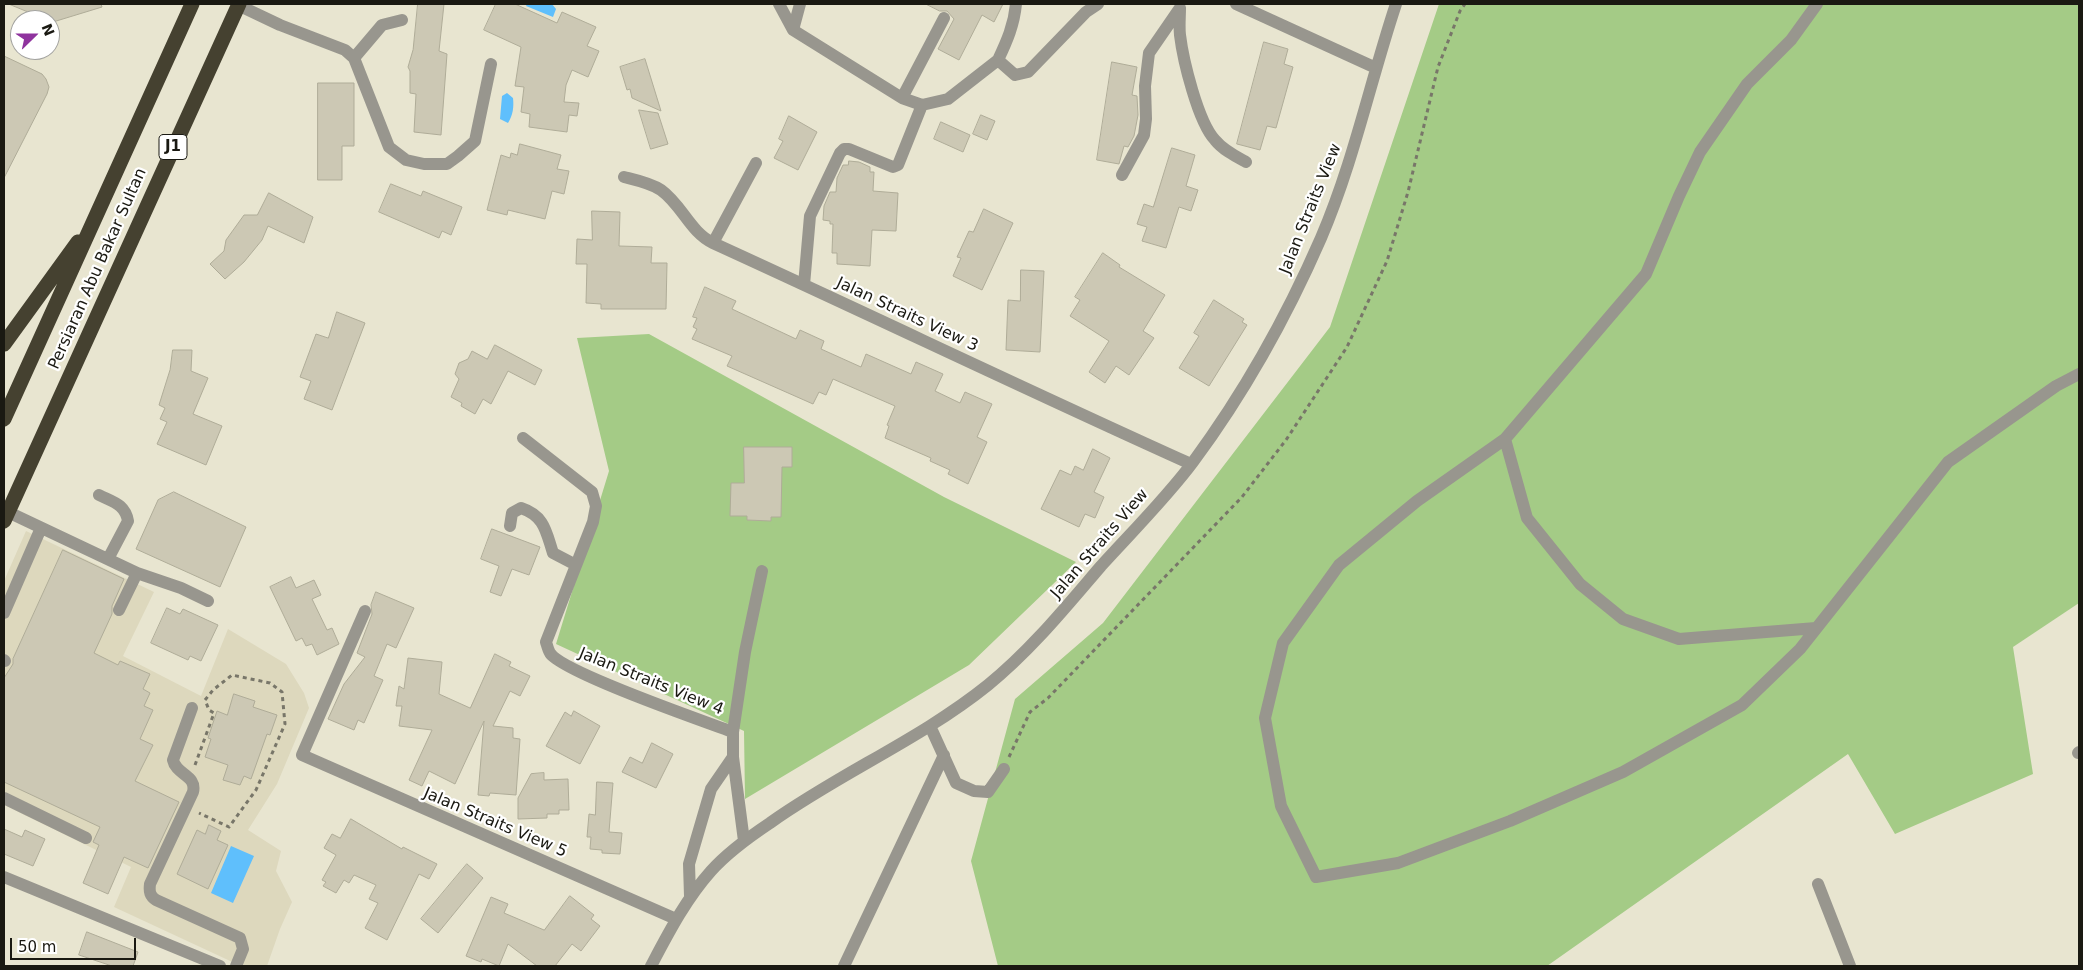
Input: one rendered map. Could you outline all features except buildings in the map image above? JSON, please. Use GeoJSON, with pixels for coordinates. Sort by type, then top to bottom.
{"type":"FeatureCollection","features":[{"type":"Feature","properties":{"kind":"highway","name":"Persiaran Abu Bakar Sultan"},"geometry":{"type":"LineString","coordinates":[[4,419],[192,4]]}},
{"type":"Feature","properties":{"kind":"highway","name":"Persiaran Abu Bakar Sultan"},"geometry":{"type":"LineString","coordinates":[[6,517],[238,4]]}},
{"type":"Feature","properties":{"kind":"highway"},"geometry":{"type":"LineString","coordinates":[[4,344],[97,216]]}},
{"type":"Feature","properties":{"kind":"street"},"geometry":{"type":"LineString","coordinates":[[238,4],[280,25],[345,50],[354,58],[389,147],[406,160],[424,164],[447,164],[475,141],[491,64]]}},
{"type":"Feature","properties":{"kind":"street"},"geometry":{"type":"LineString","coordinates":[[779,4],[793,30],[902,98],[922,106],[948,99],[998,60],[1008,40],[1014,21],[1016,4]]}},
{"type":"Feature","properties":{"kind":"street"},"geometry":{"type":"LineString","coordinates":[[793,30],[800,4]]}},
{"type":"Feature","properties":{"kind":"street"},"geometry":{"type":"LineString","coordinates":[[998,60],[1015,75],[1028,72],[1086,12],[1098,4]]}},
{"type":"Feature","properties":{"kind":"street"},"geometry":{"type":"LineString","coordinates":[[1236,4],[1376,68]]}},
{"type":"Feature","properties":{"kind":"street","name":"Jalan Straits View"},"geometry":{"type":"LineString","coordinates":[[651,966],[690,896],[713,868],[744,841],[795,804],[930,726],[987,686],[1032,646],[1191,464],[1240,393],[1283,317],[1321,238],[1352,157],[1376,68],[1396,4]]}},
{"type":"Feature","properties":{"kind":"street"},"geometry":{"type":"LineString","coordinates":[[1817,4],[1791,40],[1747,84],[1700,152],[1646,274],[1505,439],[1417,501],[1339,565],[1283,642],[1265,718],[1281,806],[1316,877],[1398,863],[1510,821],[1624,772],[1742,705],[1800,649],[1948,462],[2056,386],[2079,374]]}},
{"type":"Feature","properties":{"kind":"street"},"geometry":{"type":"LineString","coordinates":[[1180,6],[1180,34],[1195,102],[1203,122],[1214,140],[1230,154],[1246,162]]}},
{"type":"Feature","properties":{"kind":"street"},"geometry":{"type":"LineString","coordinates":[[1122,175],[1144,135],[1148,53],[1180,6]]}},
{"type":"Feature","properties":{"kind":"street"},"geometry":{"type":"LineString","coordinates":[[902,98],[944,18]]}},
{"type":"Feature","properties":{"kind":"street"},"geometry":{"type":"LineString","coordinates":[[354,58],[382,25],[402,20]]}},
{"type":"Feature","properties":{"kind":"street"},"geometry":{"type":"LineString","coordinates":[[804,285],[810,216],[840,153],[844,149],[849,149],[893,167],[898,165],[922,106]]}},
{"type":"Feature","properties":{"kind":"street"},"geometry":{"type":"LineString","coordinates":[[713,243],[756,163]]}},
{"type":"Feature","properties":{"kind":"street","name":"Jalan Straits View 3"},"geometry":{"type":"LineString","coordinates":[[624,177],[660,189],[674,202],[702,238],[968,361],[1015,385],[1191,464]]}},
{"type":"Feature","properties":{"kind":"street","name":"Jalan Straits View 4"},"geometry":{"type":"LineString","coordinates":[[523,438],[592,492],[596,506],[593,522],[546,642],[550,653],[572,668],[733,732]]}},
{"type":"Feature","properties":{"kind":"street"},"geometry":{"type":"LineString","coordinates":[[1505,439],[1527,518],[1580,584],[1623,619],[1679,639],[1816,628]]}},
{"type":"Feature","properties":{"kind":"street"},"geometry":{"type":"LineString","coordinates":[[99,495],[124,508],[128,521],[108,559]]}},
{"type":"Feature","properties":{"kind":"street"},"geometry":{"type":"LineString","coordinates":[[510,526],[512,513],[521,508],[532,512],[541,520],[553,553],[576,565]]}},
{"type":"Feature","properties":{"kind":"street"},"geometry":{"type":"LineString","coordinates":[[6,517],[41,528],[137,574],[180,588],[208,600]]}},
{"type":"Feature","properties":{"kind":"street"},"geometry":{"type":"LineString","coordinates":[[4,612],[41,528]]}},
{"type":"Feature","properties":{"kind":"street","name":"Jalan Straits View 4"},"geometry":{"type":"LineString","coordinates":[[744,841],[733,757],[733,732],[745,652],[762,571]]}},
{"type":"Feature","properties":{"kind":"street"},"geometry":{"type":"LineString","coordinates":[[119,610],[137,574]]}},
{"type":"Feature","properties":{"kind":"street","name":"Jalan Straits View 5"},"geometry":{"type":"LineString","coordinates":[[365,611],[302,755],[676,919]]}},
{"type":"Feature","properties":{"kind":"street"},"geometry":{"type":"LineString","coordinates":[[192,708],[173,760],[176,769],[191,779],[194,792],[150,884],[149,890],[156,900],[240,938],[243,949],[236,966]]}},
{"type":"Feature","properties":{"kind":"street"},"geometry":{"type":"LineString","coordinates":[[930,726],[956,783],[974,790],[988,792],[1004,769]]}},
{"type":"Feature","properties":{"kind":"street"},"geometry":{"type":"LineString","coordinates":[[844,966],[944,755]]}},
{"type":"Feature","properties":{"kind":"street"},"geometry":{"type":"LineString","coordinates":[[690,896],[688,864],[711,789],[733,757]]}},
{"type":"Feature","properties":{"kind":"street"},"geometry":{"type":"LineString","coordinates":[[4,798],[47,813],[86,838]]}},
{"type":"Feature","properties":{"kind":"street"},"geometry":{"type":"LineString","coordinates":[[4,877],[220,966]]}},
{"type":"Feature","properties":{"kind":"street"},"geometry":{"type":"LineString","coordinates":[[1818,884],[1850,966]]}},
{"type":"Feature","properties":{"kind":"path"},"geometry":{"type":"LineString","coordinates":[[1004,769],[1030,712],[1062,683],[1242,497],[1286,440],[1347,347],[1387,261],[1408,192],[1438,67],[1460,11],[1465,4]]}},
{"type":"Feature","properties":{"kind":"path"},"geometry":{"type":"LineString","coordinates":[[174,756],[195,765],[214,713],[209,710],[205,700],[213,690],[232,675],[270,683],[282,692],[285,724],[256,790],[229,827],[186,807]]}},
{"type":"Feature","properties":{"kind":"shaded area"},"geometry":{"type":"Polygon","coordinates":[[[26,531],[154,592],[123,656],[201,696],[228,629],[286,664],[304,693],[309,708],[277,784],[248,830],[281,851],[276,871],[292,902],[267,966],[241,966],[114,907],[131,867],[4,805],[4,581],[26,531]]]}},
{"type":"Feature","properties":{"kind":"green space"},"geometry":{"type":"Polygon","coordinates":[[[1439,4],[2079,4],[2079,603],[2013,647],[2033,774],[1895,834],[1848,754],[1547,966],[998,966],[971,861],[1015,699],[1103,623],[1330,327],[1439,4]]]}},
{"type":"Feature","properties":{"kind":"green space"},"geometry":{"type":"Polygon","coordinates":[[[649,334],[944,497],[1076,562],[969,665],[745,799],[744,731],[556,644],[609,471],[577,338],[649,334]]]}},
{"type":"Feature","properties":{"kind":"water"},"geometry":{"type":"Polygon","coordinates":[[[527,4],[552,4],[556,9],[553,17],[526,6],[527,4]]]}},
{"type":"Feature","properties":{"kind":"water"},"geometry":{"type":"Polygon","coordinates":[[[507,93],[513,98],[512,114],[508,123],[500,119],[502,96],[507,93]]]}},
{"type":"Feature","properties":{"kind":"water"},"geometry":{"type":"Polygon","coordinates":[[[231,846],[254,856],[233,903],[211,893],[231,846]]]}}]}
